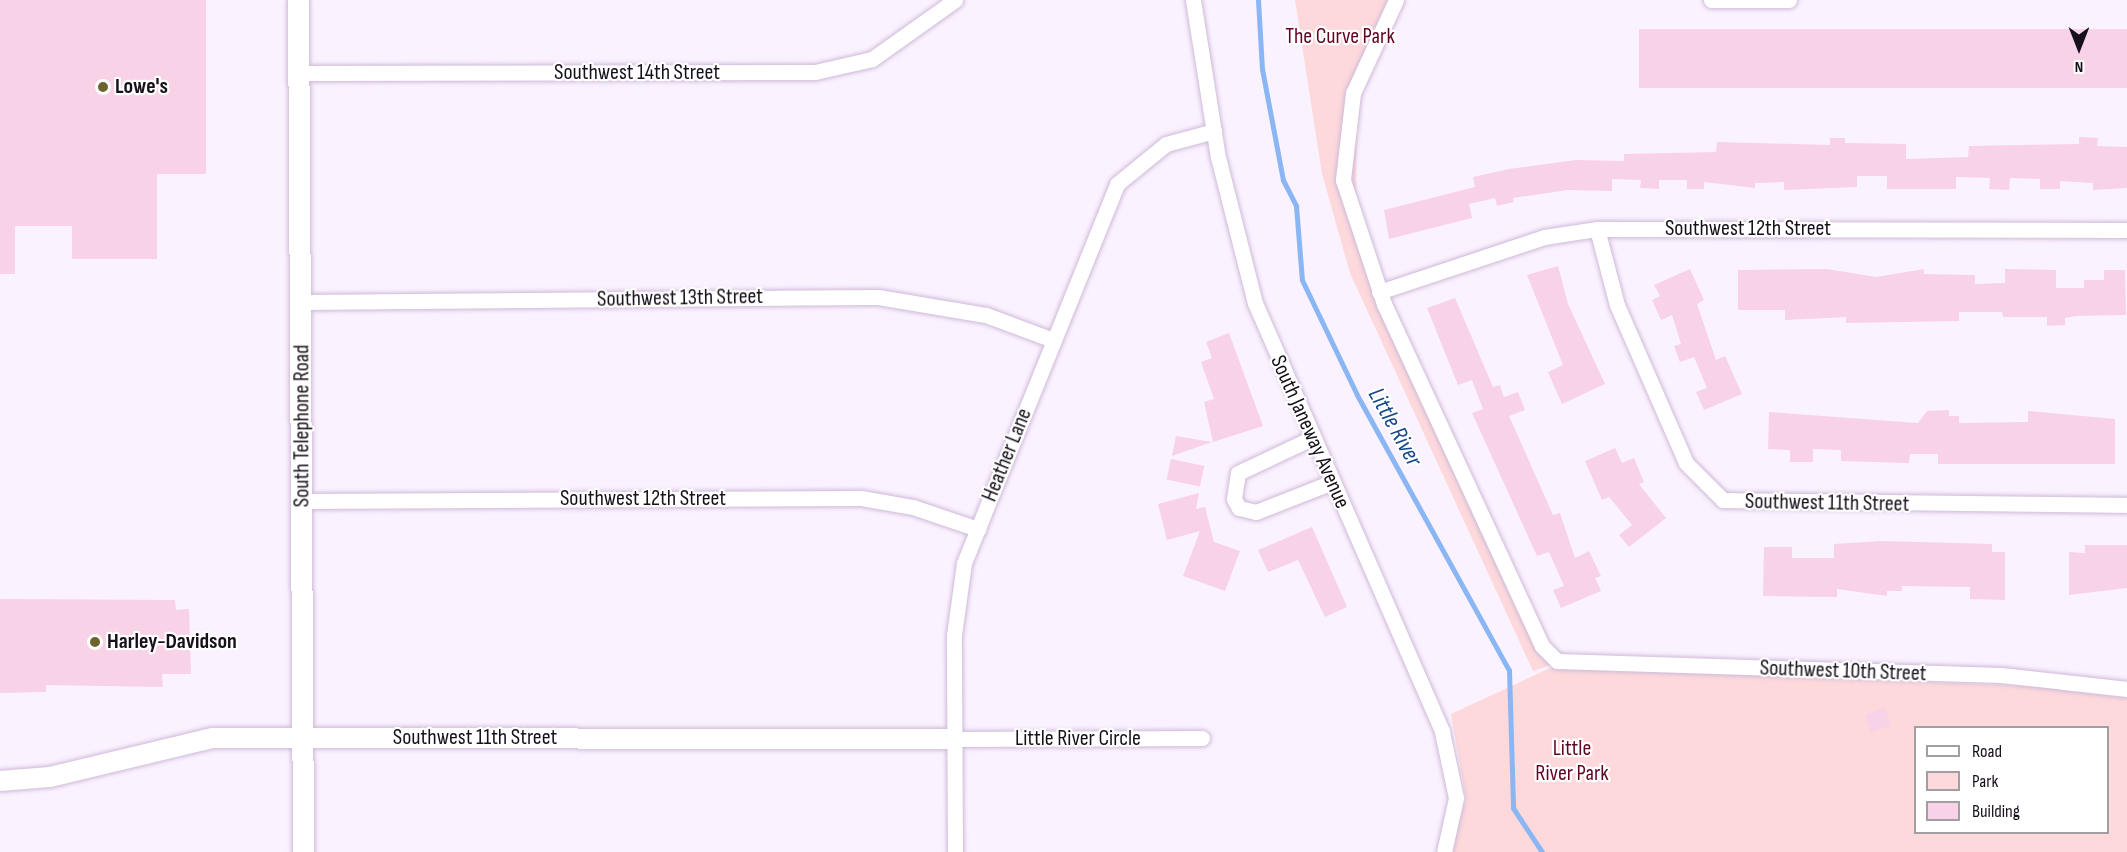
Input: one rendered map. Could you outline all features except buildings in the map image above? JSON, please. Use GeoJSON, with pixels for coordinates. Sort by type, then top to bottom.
{"type":"FeatureCollection","features":[{"type":"Feature","properties":{"kind":"main road","name":"South Telephone Road"},"geometry":{"type":"LineString","coordinates":[[298,0],[302,302],[303,852]]}},
{"type":"Feature","properties":{"kind":"street","name":"Southwest 14th Street"},"geometry":{"type":"LineString","coordinates":[[298,73],[815,72],[872,59],[955,0]]}},
{"type":"Feature","properties":{"kind":"street","name":"South Janeway Avenue"},"geometry":{"type":"LineString","coordinates":[[1193,0],[1214,131],[1255,303],[1442,732],[1456,798],[1444,852]]}},
{"type":"Feature","properties":{"kind":"street"},"geometry":{"type":"LineString","coordinates":[[1379,292],[1343,180],[1345,132],[1353,93],[1396,0]]}},
{"type":"Feature","properties":{"kind":"street"},"geometry":{"type":"LineString","coordinates":[[1711,0],[1789,0]]}},
{"type":"Feature","properties":{"kind":"street","name":"Heather Lane"},"geometry":{"type":"LineString","coordinates":[[954,852],[956,597],[978,529],[1117,184],[1166,144],[1214,131]]}},
{"type":"Feature","properties":{"kind":"street","name":"Southwest 12th Street"},"geometry":{"type":"LineString","coordinates":[[1379,292],[1544,237],[1597,229],[2127,230]]}},
{"type":"Feature","properties":{"kind":"street","name":"Southwest 11th Street"},"geometry":{"type":"LineString","coordinates":[[1597,229],[1617,305],[1686,463],[1723,500],[2127,505]]}},
{"type":"Feature","properties":{"kind":"street","name":"Southwest 10th Street"},"geometry":{"type":"LineString","coordinates":[[1379,292],[1542,646],[1557,661],[2001,675],[2127,689]]}},
{"type":"Feature","properties":{"kind":"street","name":"Southwest 13th Street"},"geometry":{"type":"LineString","coordinates":[[302,302],[878,297],[986,315],[1053,340]]}},
{"type":"Feature","properties":{"kind":"street"},"geometry":{"type":"LineString","coordinates":[[1312,438],[1238,473],[1234,499],[1239,508],[1257,512],[1332,482]]}},
{"type":"Feature","properties":{"kind":"street","name":"Southwest 12th Street"},"geometry":{"type":"LineString","coordinates":[[303,501],[861,498],[913,507],[978,529]]}},
{"type":"Feature","properties":{"kind":"street","name":"Southwest 11th Street"},"geometry":{"type":"LineString","coordinates":[[0,780],[50,777],[182,742],[302,738],[954,739]]}},
{"type":"Feature","properties":{"kind":"street","name":"Little River Circle"},"geometry":{"type":"LineString","coordinates":[[954,739],[1202,738]]}},
{"type":"Feature","properties":{"kind":"green space","name":"The Curve Park"},"geometry":{"type":"Polygon","coordinates":[[[1295,0],[1396,0],[1357,105],[1356,204],[1366,256],[1554,664],[1533,671],[1350,273],[1322,174],[1295,0]]]}},
{"type":"Feature","properties":{"kind":"green space","name":"Little River Park"},"geometry":{"type":"Polygon","coordinates":[[[1550,668],[2035,686],[2127,698],[2127,852],[1449,852],[1466,799],[1451,714],[1550,668]]]}},
{"type":"Feature","properties":{"kind":"waterway","name":"Little River"},"geometry":{"type":"LineString","coordinates":[[1258,0],[1262,69],[1283,180],[1296,206],[1302,280],[1357,395],[1509,670],[1513,808],[1542,852]]}},
{"type":"Feature","properties":{"kind":"place","name":"Lowe's"},"geometry":{"type":"Point","coordinates":[103,87]}},
{"type":"Feature","properties":{"kind":"place","name":"Harley-Davidson"},"geometry":{"type":"Point","coordinates":[95,642]}}]}
